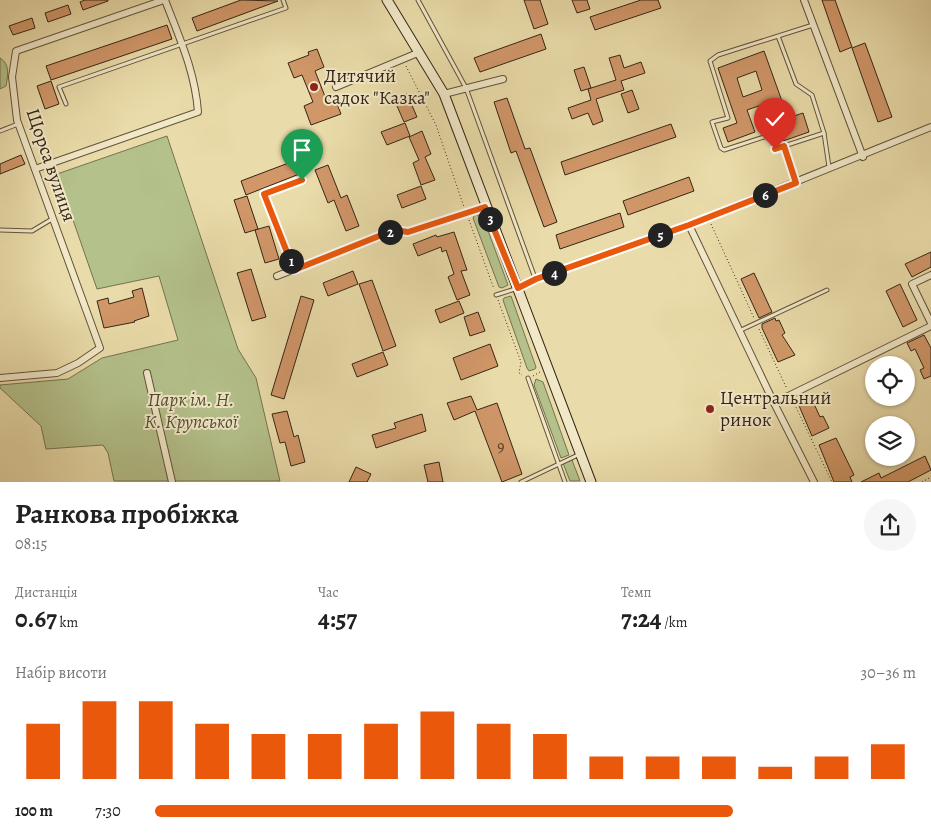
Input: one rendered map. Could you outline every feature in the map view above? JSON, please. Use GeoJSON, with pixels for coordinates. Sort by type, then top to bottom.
{"type":"FeatureCollection","features":[{"type":"Feature","properties":{"kind":"main road"},"geometry":{"type":"LineString","coordinates":[[388,0],[444,94],[485,207],[518,288],[591,482]]}},
{"type":"Feature","properties":{"kind":"street"},"geometry":{"type":"LineString","coordinates":[[35,169],[198,112],[196,90],[189,60],[164,0]]}},
{"type":"Feature","properties":{"kind":"street","name":"Щорса вулиця"},"geometry":{"type":"LineString","coordinates":[[0,378],[56,373],[78,363],[100,348],[18,124],[12,77],[16,51],[164,0]]}},
{"type":"Feature","properties":{"kind":"street"},"geometry":{"type":"LineString","coordinates":[[804,0],[863,157]]}},
{"type":"Feature","properties":{"kind":"street"},"geometry":{"type":"LineString","coordinates":[[336,87],[420,52]]}},
{"type":"Feature","properties":{"kind":"street"},"geometry":{"type":"LineString","coordinates":[[444,94],[503,79]]}},
{"type":"Feature","properties":{"kind":"street"},"geometry":{"type":"LineString","coordinates":[[518,288],[536,279],[708,218],[931,128]]}},
{"type":"Feature","properties":{"kind":"street"},"geometry":{"type":"LineString","coordinates":[[277,276],[394,230],[408,232],[485,207]]}},
{"type":"Feature","properties":{"kind":"street"},"geometry":{"type":"LineString","coordinates":[[689,225],[814,482]]}},
{"type":"Feature","properties":{"kind":"street"},"geometry":{"type":"LineString","coordinates":[[774,403],[931,324],[912,284],[931,275]]}},
{"type":"Feature","properties":{"kind":"street"},"geometry":{"type":"LineString","coordinates":[[147,373],[172,482]]}},
{"type":"Feature","properties":{"kind":"lane"},"geometry":{"type":"LineString","coordinates":[[66,104],[59,87],[286,8],[283,0]]}},
{"type":"Feature","properties":{"kind":"lane"},"geometry":{"type":"LineString","coordinates":[[418,0],[466,88],[536,279]]}},
{"type":"Feature","properties":{"kind":"lane"},"geometry":{"type":"LineString","coordinates":[[813,25],[718,55],[710,61],[728,118],[712,122],[721,148],[724,150],[770,135],[775,149],[824,133]]}},
{"type":"Feature","properties":{"kind":"lane"},"geometry":{"type":"LineString","coordinates":[[778,36],[796,84],[812,95],[824,133],[829,170]]}},
{"type":"Feature","properties":{"kind":"lane"},"geometry":{"type":"LineString","coordinates":[[0,131],[18,124]]}},
{"type":"Feature","properties":{"kind":"lane"},"geometry":{"type":"LineString","coordinates":[[294,270],[264,194],[302,180]]}},
{"type":"Feature","properties":{"kind":"lane"},"geometry":{"type":"LineString","coordinates":[[0,230],[32,231],[53,219]]}},
{"type":"Feature","properties":{"kind":"lane"},"geometry":{"type":"LineString","coordinates":[[496,295],[518,288]]}},
{"type":"Feature","properties":{"kind":"lane"},"geometry":{"type":"LineString","coordinates":[[740,331],[827,290]]}},
{"type":"Feature","properties":{"kind":"lane"},"geometry":{"type":"LineString","coordinates":[[528,378],[565,482]]}},
{"type":"Feature","properties":{"kind":"lane"},"geometry":{"type":"LineString","coordinates":[[522,482],[580,454]]}},
{"type":"Feature","properties":{"kind":"path"},"geometry":{"type":"LineString","coordinates":[[402,60],[436,125],[521,362],[519,373],[528,378],[548,369]]}},
{"type":"Feature","properties":{"kind":"path"},"geometry":{"type":"LineString","coordinates":[[784,146],[796,183]]}},
{"type":"Feature","properties":{"kind":"path"},"geometry":{"type":"LineString","coordinates":[[708,218],[832,482]]}},
{"type":"Feature","properties":{"kind":"path"},"geometry":{"type":"LineString","coordinates":[[922,482],[931,477]]}},
{"type":"Feature","properties":{"kind":"green space"},"geometry":{"type":"Polygon","coordinates":[[[0,58],[7,67],[8,74],[6,86],[0,89],[0,58]]]}},
{"type":"Feature","properties":{"kind":"green space","name":"Парк ім. Н. К. Крупської"},"geometry":{"type":"Polygon","coordinates":[[[167,136],[238,349],[256,378],[280,481],[114,481],[108,453],[103,445],[46,449],[41,426],[0,388],[0,385],[68,379],[102,358],[178,340],[159,276],[97,289],[57,174],[167,136]]]}},
{"type":"Feature","properties":{"kind":"green space"},"geometry":{"type":"Polygon","coordinates":[[[475,214],[483,217],[508,285],[502,288],[499,287],[473,218],[475,214]]]}},
{"type":"Feature","properties":{"kind":"green space"},"geometry":{"type":"Polygon","coordinates":[[[511,296],[536,367],[529,371],[503,300],[511,296]]]}},
{"type":"Feature","properties":{"kind":"green space"},"geometry":{"type":"Polygon","coordinates":[[[536,379],[543,382],[569,455],[561,458],[534,385],[536,379]]]}},
{"type":"Feature","properties":{"kind":"green space"},"geometry":{"type":"Polygon","coordinates":[[[572,460],[580,481],[570,481],[563,463],[572,460]]]}},
{"type":"Feature","properties":{"kind":"building"},"geometry":{"type":"Polygon","coordinates":[[[85,0],[108,1],[83,10],[80,2],[85,0]]]}},
{"type":"Feature","properties":{"kind":"building"},"geometry":{"type":"Polygon","coordinates":[[[241,0],[278,1],[197,31],[192,18],[241,0]]]}},
{"type":"Feature","properties":{"kind":"building"},"geometry":{"type":"Polygon","coordinates":[[[524,0],[540,0],[548,24],[534,29],[524,0]]]}},
{"type":"Feature","properties":{"kind":"building"},"geometry":{"type":"Polygon","coordinates":[[[572,0],[587,0],[590,9],[577,13],[572,0]]]}},
{"type":"Feature","properties":{"kind":"building"},"geometry":{"type":"Polygon","coordinates":[[[641,0],[658,0],[661,8],[595,30],[590,17],[641,0]]]}},
{"type":"Feature","properties":{"kind":"building"},"geometry":{"type":"Polygon","coordinates":[[[822,0],[835,0],[852,47],[840,52],[822,0]]]}},
{"type":"Feature","properties":{"kind":"building"},"geometry":{"type":"Polygon","coordinates":[[[68,5],[71,14],[48,22],[45,13],[68,5]]]}},
{"type":"Feature","properties":{"kind":"building"},"geometry":{"type":"Polygon","coordinates":[[[32,18],[35,28],[13,35],[9,26],[32,18]]]}},
{"type":"Feature","properties":{"kind":"building"},"geometry":{"type":"Polygon","coordinates":[[[167,25],[172,39],[51,80],[46,66],[167,25]]]}},
{"type":"Feature","properties":{"kind":"building"},"geometry":{"type":"Polygon","coordinates":[[[541,34],[546,49],[480,72],[474,58],[541,34]]]}},
{"type":"Feature","properties":{"kind":"building"},"geometry":{"type":"Polygon","coordinates":[[[865,43],[892,117],[878,122],[852,48],[865,43]]]}},
{"type":"Feature","properties":{"kind":"building","name":"Дитячий садок \"Казка\""},"geometry":{"type":"Polygon","coordinates":[[[317,49],[324,67],[315,71],[326,99],[334,96],[341,114],[311,125],[304,106],[313,102],[302,75],[294,78],[288,63],[309,55],[308,52],[317,49]]]}},
{"type":"Feature","properties":{"kind":"building"},"geometry":{"type":"Polygon","coordinates":[[[764,51],[788,118],[803,113],[809,132],[783,141],[770,102],[747,110],[755,132],[728,142],[723,128],[737,123],[718,68],[764,51]],[[756,71],[737,78],[743,97],[762,90],[756,71]]]}},
{"type":"Feature","properties":{"kind":"building"},"geometry":{"type":"Polygon","coordinates":[[[620,55],[624,68],[641,62],[645,73],[621,81],[624,90],[596,99],[603,121],[593,125],[588,113],[572,119],[568,108],[591,100],[588,89],[616,80],[609,58],[620,55]]]}},
{"type":"Feature","properties":{"kind":"building"},"geometry":{"type":"Polygon","coordinates":[[[584,67],[591,88],[581,91],[574,70],[584,67]]]}},
{"type":"Feature","properties":{"kind":"building"},"geometry":{"type":"Polygon","coordinates":[[[51,81],[59,104],[45,109],[37,86],[51,81]]]}},
{"type":"Feature","properties":{"kind":"building"},"geometry":{"type":"Polygon","coordinates":[[[632,90],[639,109],[628,113],[621,94],[632,90]]]}},
{"type":"Feature","properties":{"kind":"building"},"geometry":{"type":"Polygon","coordinates":[[[407,94],[417,117],[404,122],[394,99],[407,94]]]}},
{"type":"Feature","properties":{"kind":"building"},"geometry":{"type":"Polygon","coordinates":[[[507,98],[525,149],[530,148],[557,222],[544,227],[516,151],[511,153],[494,102],[507,98]]]}},
{"type":"Feature","properties":{"kind":"building"},"geometry":{"type":"Polygon","coordinates":[[[405,123],[410,136],[387,145],[381,132],[405,123]]]}},
{"type":"Feature","properties":{"kind":"building"},"geometry":{"type":"Polygon","coordinates":[[[671,124],[676,137],[565,175],[561,162],[671,124]]]}},
{"type":"Feature","properties":{"kind":"building"},"geometry":{"type":"Polygon","coordinates":[[[422,131],[431,154],[425,157],[435,180],[421,185],[413,163],[419,160],[409,137],[422,131]]]}},
{"type":"Feature","properties":{"kind":"building"},"geometry":{"type":"Polygon","coordinates":[[[21,155],[25,164],[0,174],[0,164],[21,155]]]}},
{"type":"Feature","properties":{"kind":"building"},"geometry":{"type":"Polygon","coordinates":[[[307,156],[312,169],[246,195],[241,181],[307,156]]]}},
{"type":"Feature","properties":{"kind":"building"},"geometry":{"type":"Polygon","coordinates":[[[328,165],[341,198],[347,195],[359,226],[346,231],[334,200],[328,203],[315,170],[328,165]]]}},
{"type":"Feature","properties":{"kind":"building"},"geometry":{"type":"Polygon","coordinates":[[[689,177],[694,191],[628,215],[623,201],[689,177]]]}},
{"type":"Feature","properties":{"kind":"building"},"geometry":{"type":"Polygon","coordinates":[[[421,186],[426,199],[402,208],[397,195],[421,186]]]}},
{"type":"Feature","properties":{"kind":"building"},"geometry":{"type":"Polygon","coordinates":[[[247,196],[258,229],[245,233],[234,200],[247,196]]]}},
{"type":"Feature","properties":{"kind":"building"},"geometry":{"type":"Polygon","coordinates":[[[620,213],[624,227],[560,249],[556,235],[620,213]]]}},
{"type":"Feature","properties":{"kind":"building"},"geometry":{"type":"Polygon","coordinates":[[[269,226],[279,259],[265,263],[255,230],[269,226]]]}},
{"type":"Feature","properties":{"kind":"building"},"geometry":{"type":"Polygon","coordinates":[[[454,232],[467,270],[461,271],[470,295],[457,300],[448,277],[454,274],[446,250],[442,252],[441,247],[418,256],[413,244],[436,235],[437,237],[454,232]]]}},
{"type":"Feature","properties":{"kind":"building"},"geometry":{"type":"Polygon","coordinates":[[[931,252],[931,267],[912,277],[905,264],[931,252]]]}},
{"type":"Feature","properties":{"kind":"building"},"geometry":{"type":"Polygon","coordinates":[[[251,269],[266,317],[252,321],[237,273],[251,269]]]}},
{"type":"Feature","properties":{"kind":"building"},"geometry":{"type":"Polygon","coordinates":[[[353,271],[358,284],[328,296],[323,283],[353,271]]]}},
{"type":"Feature","properties":{"kind":"building"},"geometry":{"type":"Polygon","coordinates":[[[754,273],[772,312],[759,318],[741,279],[754,273]]]}},
{"type":"Feature","properties":{"kind":"building"},"geometry":{"type":"Polygon","coordinates":[[[372,280],[396,346],[383,351],[359,284],[372,280]]]}},
{"type":"Feature","properties":{"kind":"building"},"geometry":{"type":"Polygon","coordinates":[[[900,284],[917,320],[903,327],[886,291],[900,284]]]}},
{"type":"Feature","properties":{"kind":"building"},"geometry":{"type":"Polygon","coordinates":[[[142,288],[149,316],[135,322],[104,328],[97,301],[108,298],[109,304],[134,297],[132,291],[142,288]]]}},
{"type":"Feature","properties":{"kind":"building"},"geometry":{"type":"Polygon","coordinates":[[[301,296],[314,300],[284,399],[271,395],[301,296]]]}},
{"type":"Feature","properties":{"kind":"building"},"geometry":{"type":"Polygon","coordinates":[[[459,301],[464,313],[440,323],[435,310],[459,301]]]}},
{"type":"Feature","properties":{"kind":"building"},"geometry":{"type":"Polygon","coordinates":[[[478,312],[485,331],[470,336],[464,317],[478,312]]]}},
{"type":"Feature","properties":{"kind":"building"},"geometry":{"type":"Polygon","coordinates":[[[775,318],[776,321],[779,320],[785,333],[782,335],[795,355],[778,362],[762,328],[762,324],[775,318]]]}},
{"type":"Feature","properties":{"kind":"building"},"geometry":{"type":"Polygon","coordinates":[[[924,335],[931,348],[931,376],[924,379],[920,370],[924,368],[915,349],[911,351],[907,343],[924,335]]]}},
{"type":"Feature","properties":{"kind":"building"},"geometry":{"type":"Polygon","coordinates":[[[490,344],[498,366],[461,380],[453,358],[490,344]]]}},
{"type":"Feature","properties":{"kind":"building"},"geometry":{"type":"Polygon","coordinates":[[[383,352],[388,365],[357,377],[352,364],[383,352]]]}},
{"type":"Feature","properties":{"kind":"building"},"geometry":{"type":"Polygon","coordinates":[[[810,395],[820,417],[823,416],[829,428],[812,436],[797,401],[810,395]]]}},
{"type":"Feature","properties":{"kind":"building"},"geometry":{"type":"Polygon","coordinates":[[[471,396],[477,410],[497,403],[522,474],[502,482],[475,411],[454,420],[447,403],[471,396]]]}},
{"type":"Feature","properties":{"kind":"building"},"geometry":{"type":"Polygon","coordinates":[[[287,411],[294,437],[298,435],[305,462],[291,466],[285,442],[280,443],[272,414],[287,411]]]}},
{"type":"Feature","properties":{"kind":"building"},"geometry":{"type":"Polygon","coordinates":[[[422,414],[426,431],[376,448],[372,435],[396,428],[394,423],[422,414]]]}},
{"type":"Feature","properties":{"kind":"building"},"geometry":{"type":"Polygon","coordinates":[[[836,438],[854,475],[850,477],[852,482],[834,482],[819,445],[836,438]]]}},
{"type":"Feature","properties":{"kind":"building"},"geometry":{"type":"Polygon","coordinates":[[[925,456],[931,470],[908,482],[861,482],[879,473],[881,478],[905,466],[915,466],[915,461],[925,456]]]}},
{"type":"Feature","properties":{"kind":"building"},"geometry":{"type":"Polygon","coordinates":[[[439,462],[443,482],[428,482],[424,465],[439,462]]]}},
{"type":"Feature","properties":{"kind":"building"},"geometry":{"type":"Polygon","coordinates":[[[356,467],[371,474],[367,482],[349,482],[356,467]]]}},
{"type":"Feature","properties":{"kind":"place","name":"Дитячий садок \"Казка\""},"geometry":{"type":"Point","coordinates":[314,87]}},
{"type":"Feature","properties":{"kind":"place","name":"Центральний ринок"},"geometry":{"type":"Point","coordinates":[710,409]}},
{"type":"Feature","properties":{"kind":"route"},"geometry":{"type":"LineString","coordinates":[[302,180],[264,194],[294,270],[394,230],[408,232],[485,207],[518,288],[536,279],[689,225],[796,183],[784,146],[775,149]]}}]}
